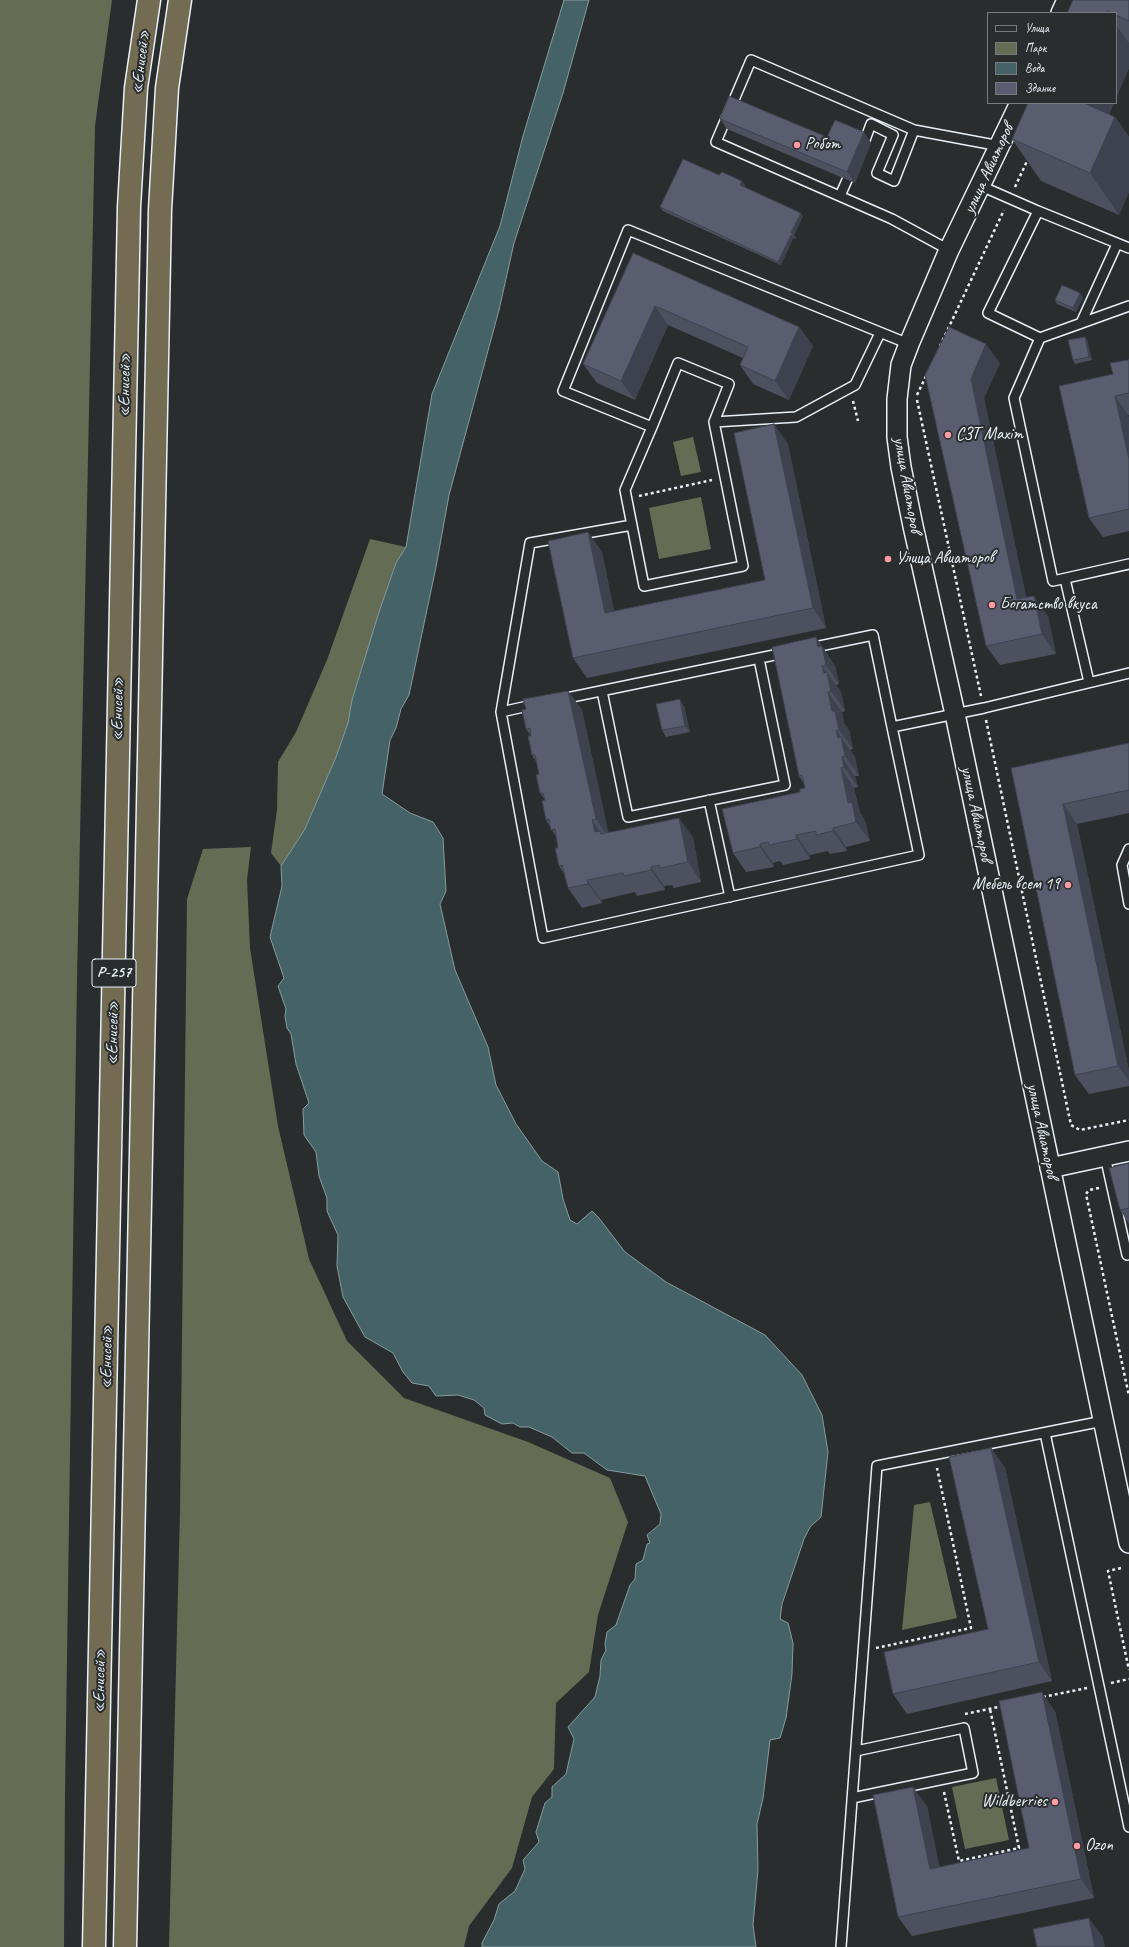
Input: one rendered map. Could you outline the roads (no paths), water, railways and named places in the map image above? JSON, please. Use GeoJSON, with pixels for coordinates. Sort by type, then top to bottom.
{"type":"FeatureCollection","features":[{"type":"Feature","properties":{"kind":"highway","name":"«Енисей»"},"geometry":{"type":"LineString","coordinates":[[94,1947],[129,207],[136,88],[149,0]]}},
{"type":"Feature","properties":{"kind":"highway","name":"«Енисей»"},"geometry":{"type":"LineString","coordinates":[[125,1947],[160,210],[167,88],[180,0]]}},
{"type":"Feature","properties":{"kind":"street"},"geometry":{"type":"LineString","coordinates":[[1061,12],[1067,0]]}},
{"type":"Feature","properties":{"kind":"street","name":"улица Авиаторов"},"geometry":{"type":"LineString","coordinates":[[1020,104],[950,250],[901,365],[896,419],[897,437],[901,467],[955,714],[1129,1543]]}},
{"type":"Feature","properties":{"kind":"street"},"geometry":{"type":"LineString","coordinates":[[1050,1168],[1129,1151]]}},
{"type":"Feature","properties":{"kind":"lane"},"geometry":{"type":"LineString","coordinates":[[950,250],[892,219],[716,142],[751,60],[914,130],[1000,146]]}},
{"type":"Feature","properties":{"kind":"lane"},"geometry":{"type":"LineString","coordinates":[[865,140],[871,124],[893,135],[877,173],[894,181],[914,130]]}},
{"type":"Feature","properties":{"kind":"lane"},"geometry":{"type":"LineString","coordinates":[[840,196],[847,180]]}},
{"type":"Feature","properties":{"kind":"lane"},"geometry":{"type":"LineString","coordinates":[[981,186],[1129,248]]}},
{"type":"Feature","properties":{"kind":"lane"},"geometry":{"type":"LineString","coordinates":[[1038,211],[988,313],[1040,338],[1129,306]]}},
{"type":"Feature","properties":{"kind":"lane"},"geometry":{"type":"LineString","coordinates":[[652,427],[563,391],[628,230],[909,344]]}},
{"type":"Feature","properties":{"kind":"lane"},"geometry":{"type":"LineString","coordinates":[[1081,323],[1117,244]]}},
{"type":"Feature","properties":{"kind":"lane"},"geometry":{"type":"LineString","coordinates":[[714,422],[796,417],[854,385],[880,333]]}},
{"type":"Feature","properties":{"kind":"lane"},"geometry":{"type":"LineString","coordinates":[[1040,338],[1014,398],[1053,581],[1129,564]]}},
{"type":"Feature","properties":{"kind":"lane"},"geometry":{"type":"LineString","coordinates":[[678,363],[729,384],[714,422],[742,566],[644,586],[625,490],[652,427],[678,363]]}},
{"type":"Feature","properties":{"kind":"lane"},"geometry":{"type":"LineString","coordinates":[[501,712],[873,635],[919,855],[543,938],[501,712],[530,543],[632,524]]}},
{"type":"Feature","properties":{"kind":"lane"},"geometry":{"type":"LineString","coordinates":[[1065,579],[1089,682]]}},
{"type":"Feature","properties":{"kind":"lane"},"geometry":{"type":"LineString","coordinates":[[602,691],[628,817],[785,785],[759,659]]}},
{"type":"Feature","properties":{"kind":"lane"},"geometry":{"type":"LineString","coordinates":[[892,727],[984,708],[1129,673]]}},
{"type":"Feature","properties":{"kind":"lane"},"geometry":{"type":"LineString","coordinates":[[709,800],[730,897]]}},
{"type":"Feature","properties":{"kind":"lane"},"geometry":{"type":"LineString","coordinates":[[1129,849],[1122,865],[1129,904]]}},
{"type":"Feature","properties":{"kind":"lane"},"geometry":{"type":"LineString","coordinates":[[1105,1156],[1128,1257]]}},
{"type":"Feature","properties":{"kind":"lane"},"geometry":{"type":"LineString","coordinates":[[841,1947],[877,1466],[1103,1421]]}},
{"type":"Feature","properties":{"kind":"lane"},"geometry":{"type":"LineString","coordinates":[[1045,1433],[1129,1827]]}},
{"type":"Feature","properties":{"kind":"lane"},"geometry":{"type":"LineString","coordinates":[[852,1798],[973,1773],[964,1728],[856,1751]]}},
{"type":"Feature","properties":{"kind":"water"},"geometry":{"type":"Polygon","coordinates":[[[564,0],[589,0],[563,93],[514,243],[499,310],[449,495],[436,567],[409,695],[401,709],[396,728],[390,740],[382,794],[410,813],[433,822],[443,838],[446,891],[440,904],[455,970],[488,1047],[496,1085],[516,1124],[542,1161],[558,1172],[563,1199],[570,1220],[577,1224],[592,1211],[625,1252],[666,1282],[765,1335],[802,1375],[822,1415],[828,1452],[821,1517],[810,1527],[804,1539],[782,1604],[780,1619],[788,1623],[793,1643],[792,1674],[786,1718],[780,1738],[770,1740],[763,1798],[757,1824],[758,1870],[753,1925],[756,1947],[482,1947],[482,1943],[494,1920],[499,1904],[515,1891],[525,1869],[523,1860],[539,1842],[536,1832],[545,1803],[552,1797],[552,1787],[566,1774],[574,1739],[568,1727],[595,1697],[600,1676],[601,1660],[606,1650],[605,1644],[607,1632],[616,1625],[630,1585],[635,1579],[636,1564],[643,1560],[647,1544],[650,1543],[647,1535],[660,1524],[661,1514],[645,1476],[607,1470],[584,1453],[572,1453],[552,1437],[529,1427],[520,1427],[513,1423],[502,1424],[485,1415],[484,1408],[474,1400],[458,1395],[436,1396],[429,1386],[412,1383],[403,1372],[393,1353],[365,1337],[343,1297],[337,1266],[338,1235],[327,1211],[327,1198],[319,1176],[316,1152],[304,1135],[303,1109],[309,1103],[296,1064],[291,1034],[287,1028],[285,1016],[286,1009],[278,986],[284,978],[270,937],[282,886],[281,866],[305,829],[336,757],[348,723],[352,700],[379,612],[396,563],[406,547],[432,394],[500,226],[523,136],[564,0]]]}},
{"type":"Feature","properties":{"kind":"place","name":"Робот"},"geometry":{"type":"Point","coordinates":[797,145]}},
{"type":"Feature","properties":{"kind":"place","name":"СЗТ Maxim"},"geometry":{"type":"Point","coordinates":[948,435]}},
{"type":"Feature","properties":{"kind":"place","name":"Улица Авиаторов"},"geometry":{"type":"Point","coordinates":[888,559]}},
{"type":"Feature","properties":{"kind":"place","name":"Богатство вкуса"},"geometry":{"type":"Point","coordinates":[992,605]}},
{"type":"Feature","properties":{"kind":"place","name":"Мебель всем 19"},"geometry":{"type":"Point","coordinates":[1068,885]}},
{"type":"Feature","properties":{"kind":"place","name":"Wildberries"},"geometry":{"type":"Point","coordinates":[1055,1802]}},
{"type":"Feature","properties":{"kind":"place","name":"Ozon"},"geometry":{"type":"Point","coordinates":[1077,1846]}}]}
